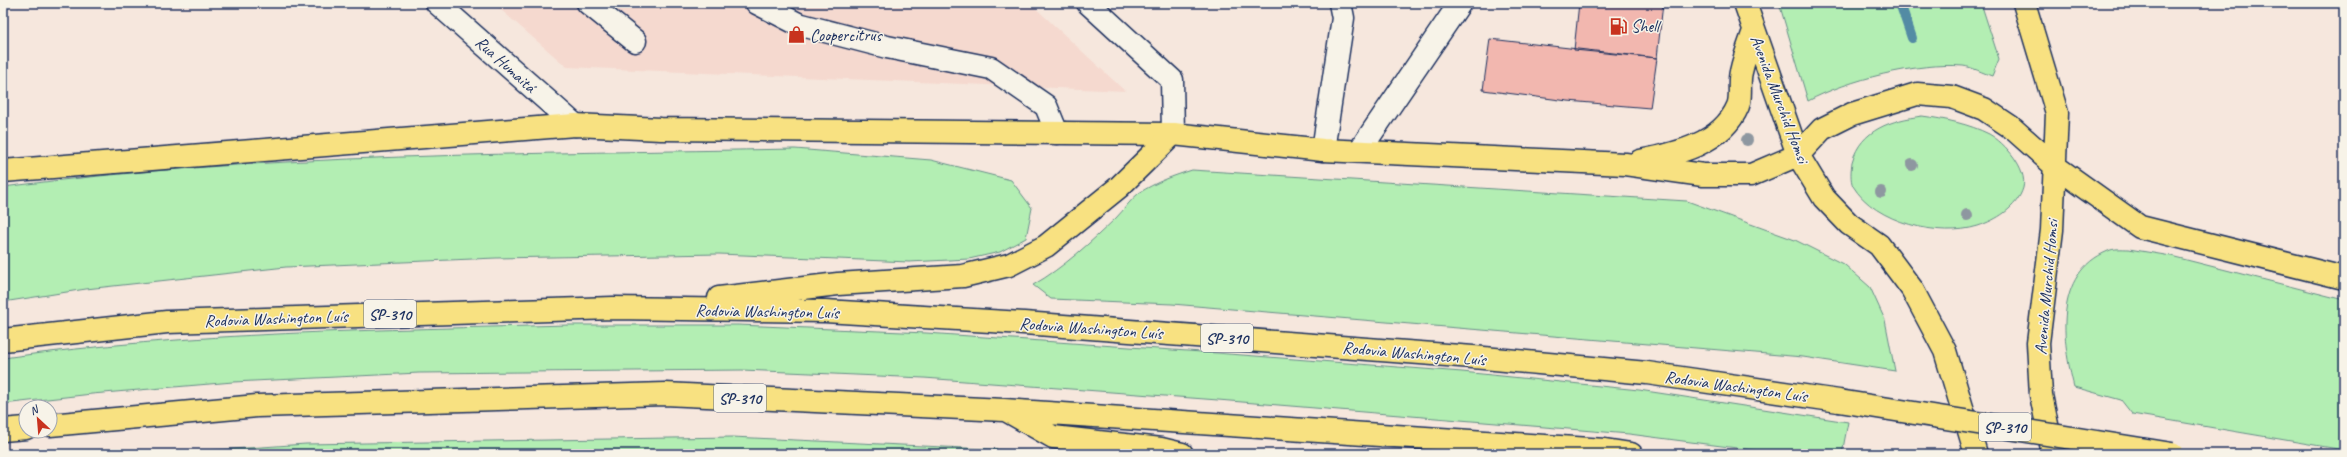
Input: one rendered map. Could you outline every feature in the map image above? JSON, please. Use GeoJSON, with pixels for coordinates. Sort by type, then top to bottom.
{"type":"FeatureCollection","features":[{"type":"Feature","properties":{"kind":"main road","name":"Avenida Murchid Homsi"},"geometry":{"type":"LineString","coordinates":[[1745,3],[1798,155],[1824,198],[1849,224],[1879,245],[1912,288],[1945,351],[1976,454]]}},
{"type":"Feature","properties":{"kind":"main road","name":"Avenida Murchid Homsi"},"geometry":{"type":"LineString","coordinates":[[2024,3],[2057,113],[2056,167],[2052,230],[2038,343],[2041,395],[2053,454]]}},
{"type":"Feature","properties":{"kind":"main road"},"geometry":{"type":"LineString","coordinates":[[1625,164],[1671,155],[1699,144],[1723,129],[1738,105],[1740,73],[1754,31]]}},
{"type":"Feature","properties":{"kind":"main road"},"geometry":{"type":"LineString","coordinates":[[3,171],[574,125],[661,129],[1173,134],[1323,150],[1360,150],[1625,164],[1703,176],[1750,175],[1798,155],[1822,129],[1852,114],[1917,94],[1952,97],[1984,109],[2011,127],[2056,167],[2140,227],[2344,278]]}},
{"type":"Feature","properties":{"kind":"main road"},"geometry":{"type":"LineString","coordinates":[[613,308],[838,284],[963,276],[1009,265],[1046,246],[1119,187],[1173,134]]}},
{"type":"Feature","properties":{"kind":"main road","name":"Rodovia Washington Luís"},"geometry":{"type":"LineString","coordinates":[[3,340],[167,322],[613,308],[825,311],[1024,323],[1639,372],[1839,401],[2172,454]]}},
{"type":"Feature","properties":{"kind":"main road","name":"SP-310"},"geometry":{"type":"LineString","coordinates":[[58,424],[257,406],[665,394],[1004,410],[1605,450],[1631,454]]}},
{"type":"Feature","properties":{"kind":"main road"},"geometry":{"type":"LineString","coordinates":[[1004,410],[1052,437],[1161,449],[1182,454]]}},
{"type":"Feature","properties":{"kind":"main road"},"geometry":{"type":"LineString","coordinates":[[3,430],[18,429]]}},
{"type":"Feature","properties":{"kind":"street","name":"Rua Humaitá"},"geometry":{"type":"LineString","coordinates":[[437,3],[574,125]]}},
{"type":"Feature","properties":{"kind":"street"},"geometry":{"type":"LineString","coordinates":[[588,3],[635,41]]}},
{"type":"Feature","properties":{"kind":"street"},"geometry":{"type":"LineString","coordinates":[[757,3],[798,24],[887,47],[991,68],[1046,106],[1057,133]]}},
{"type":"Feature","properties":{"kind":"street"},"geometry":{"type":"LineString","coordinates":[[1088,3],[1172,80],[1173,134]]}},
{"type":"Feature","properties":{"kind":"street"},"geometry":{"type":"LineString","coordinates":[[1323,150],[1343,18],[1340,3]]}},
{"type":"Feature","properties":{"kind":"street"},"geometry":{"type":"LineString","coordinates":[[1360,150],[1460,3]]}},
{"type":"Feature","properties":{"kind":"shaded area","name":"Coopercitrus"},"geometry":{"type":"Polygon","coordinates":[[[493,3],[1030,3],[1125,91],[567,67],[493,3]]]}},
{"type":"Feature","properties":{"kind":"green space"},"geometry":{"type":"Polygon","coordinates":[[[1779,3],[1981,3],[1999,59],[1992,76],[1963,66],[1945,65],[1925,67],[1883,74],[1862,80],[1824,93],[1808,101],[1779,3]]]}},
{"type":"Feature","properties":{"kind":"green space"},"geometry":{"type":"Polygon","coordinates":[[[1922,116],[1957,122],[1973,127],[1989,134],[2002,144],[2019,165],[2024,181],[2023,188],[2016,202],[1999,217],[1978,226],[1946,230],[1910,224],[1892,218],[1876,210],[1863,199],[1853,186],[1851,174],[1852,162],[1856,151],[1863,141],[1879,128],[1900,120],[1922,116]]]}},
{"type":"Feature","properties":{"kind":"green space"},"geometry":{"type":"Polygon","coordinates":[[[795,149],[931,160],[1011,180],[1032,208],[1026,238],[1000,252],[969,259],[909,262],[719,254],[496,258],[286,267],[86,289],[3,302],[3,187],[200,167],[299,161],[497,154],[795,149]]]}},
{"type":"Feature","properties":{"kind":"green space"},"geometry":{"type":"Polygon","coordinates":[[[1192,170],[1687,201],[1795,240],[1845,265],[1870,287],[1885,320],[1895,371],[1803,357],[1172,304],[1051,299],[1033,285],[1066,263],[1087,245],[1116,218],[1139,193],[1165,180],[1192,170]]]}},
{"type":"Feature","properties":{"kind":"green space"},"geometry":{"type":"Polygon","coordinates":[[[2129,249],[2171,256],[2344,300],[2344,450],[2132,414],[2121,400],[2074,387],[2065,330],[2066,310],[2070,292],[2078,275],[2090,262],[2110,250],[2129,249]]]}},
{"type":"Feature","properties":{"kind":"green space"},"geometry":{"type":"Polygon","coordinates":[[[569,325],[738,325],[926,333],[1462,372],[1639,390],[1848,422],[1842,454],[1783,454],[1629,434],[1218,400],[924,378],[742,370],[419,373],[233,382],[48,399],[18,399],[18,402],[3,404],[3,358],[73,349],[214,337],[569,325]]]}},
{"type":"Feature","properties":{"kind":"green space"},"geometry":{"type":"Polygon","coordinates":[[[732,437],[1092,454],[158,454],[306,444],[732,437]]]}},
{"type":"Feature","properties":{"kind":"building","name":"Shell"},"geometry":{"type":"Polygon","coordinates":[[[1579,3],[1663,3],[1657,58],[1574,50],[1579,3]]]}},
{"type":"Feature","properties":{"kind":"building"},"geometry":{"type":"Polygon","coordinates":[[[1490,39],[1657,58],[1650,108],[1568,101],[1483,90],[1490,39]]]}},
{"type":"Feature","properties":{"kind":"waterway"},"geometry":{"type":"LineString","coordinates":[[1900,3],[1912,38]]}},
{"type":"Feature","properties":{"kind":"place","name":"Shell"},"geometry":{"type":"Point","coordinates":[1618,26]}},
{"type":"Feature","properties":{"kind":"place","name":"Coopercitrus"},"geometry":{"type":"Point","coordinates":[797,35]}}]}
